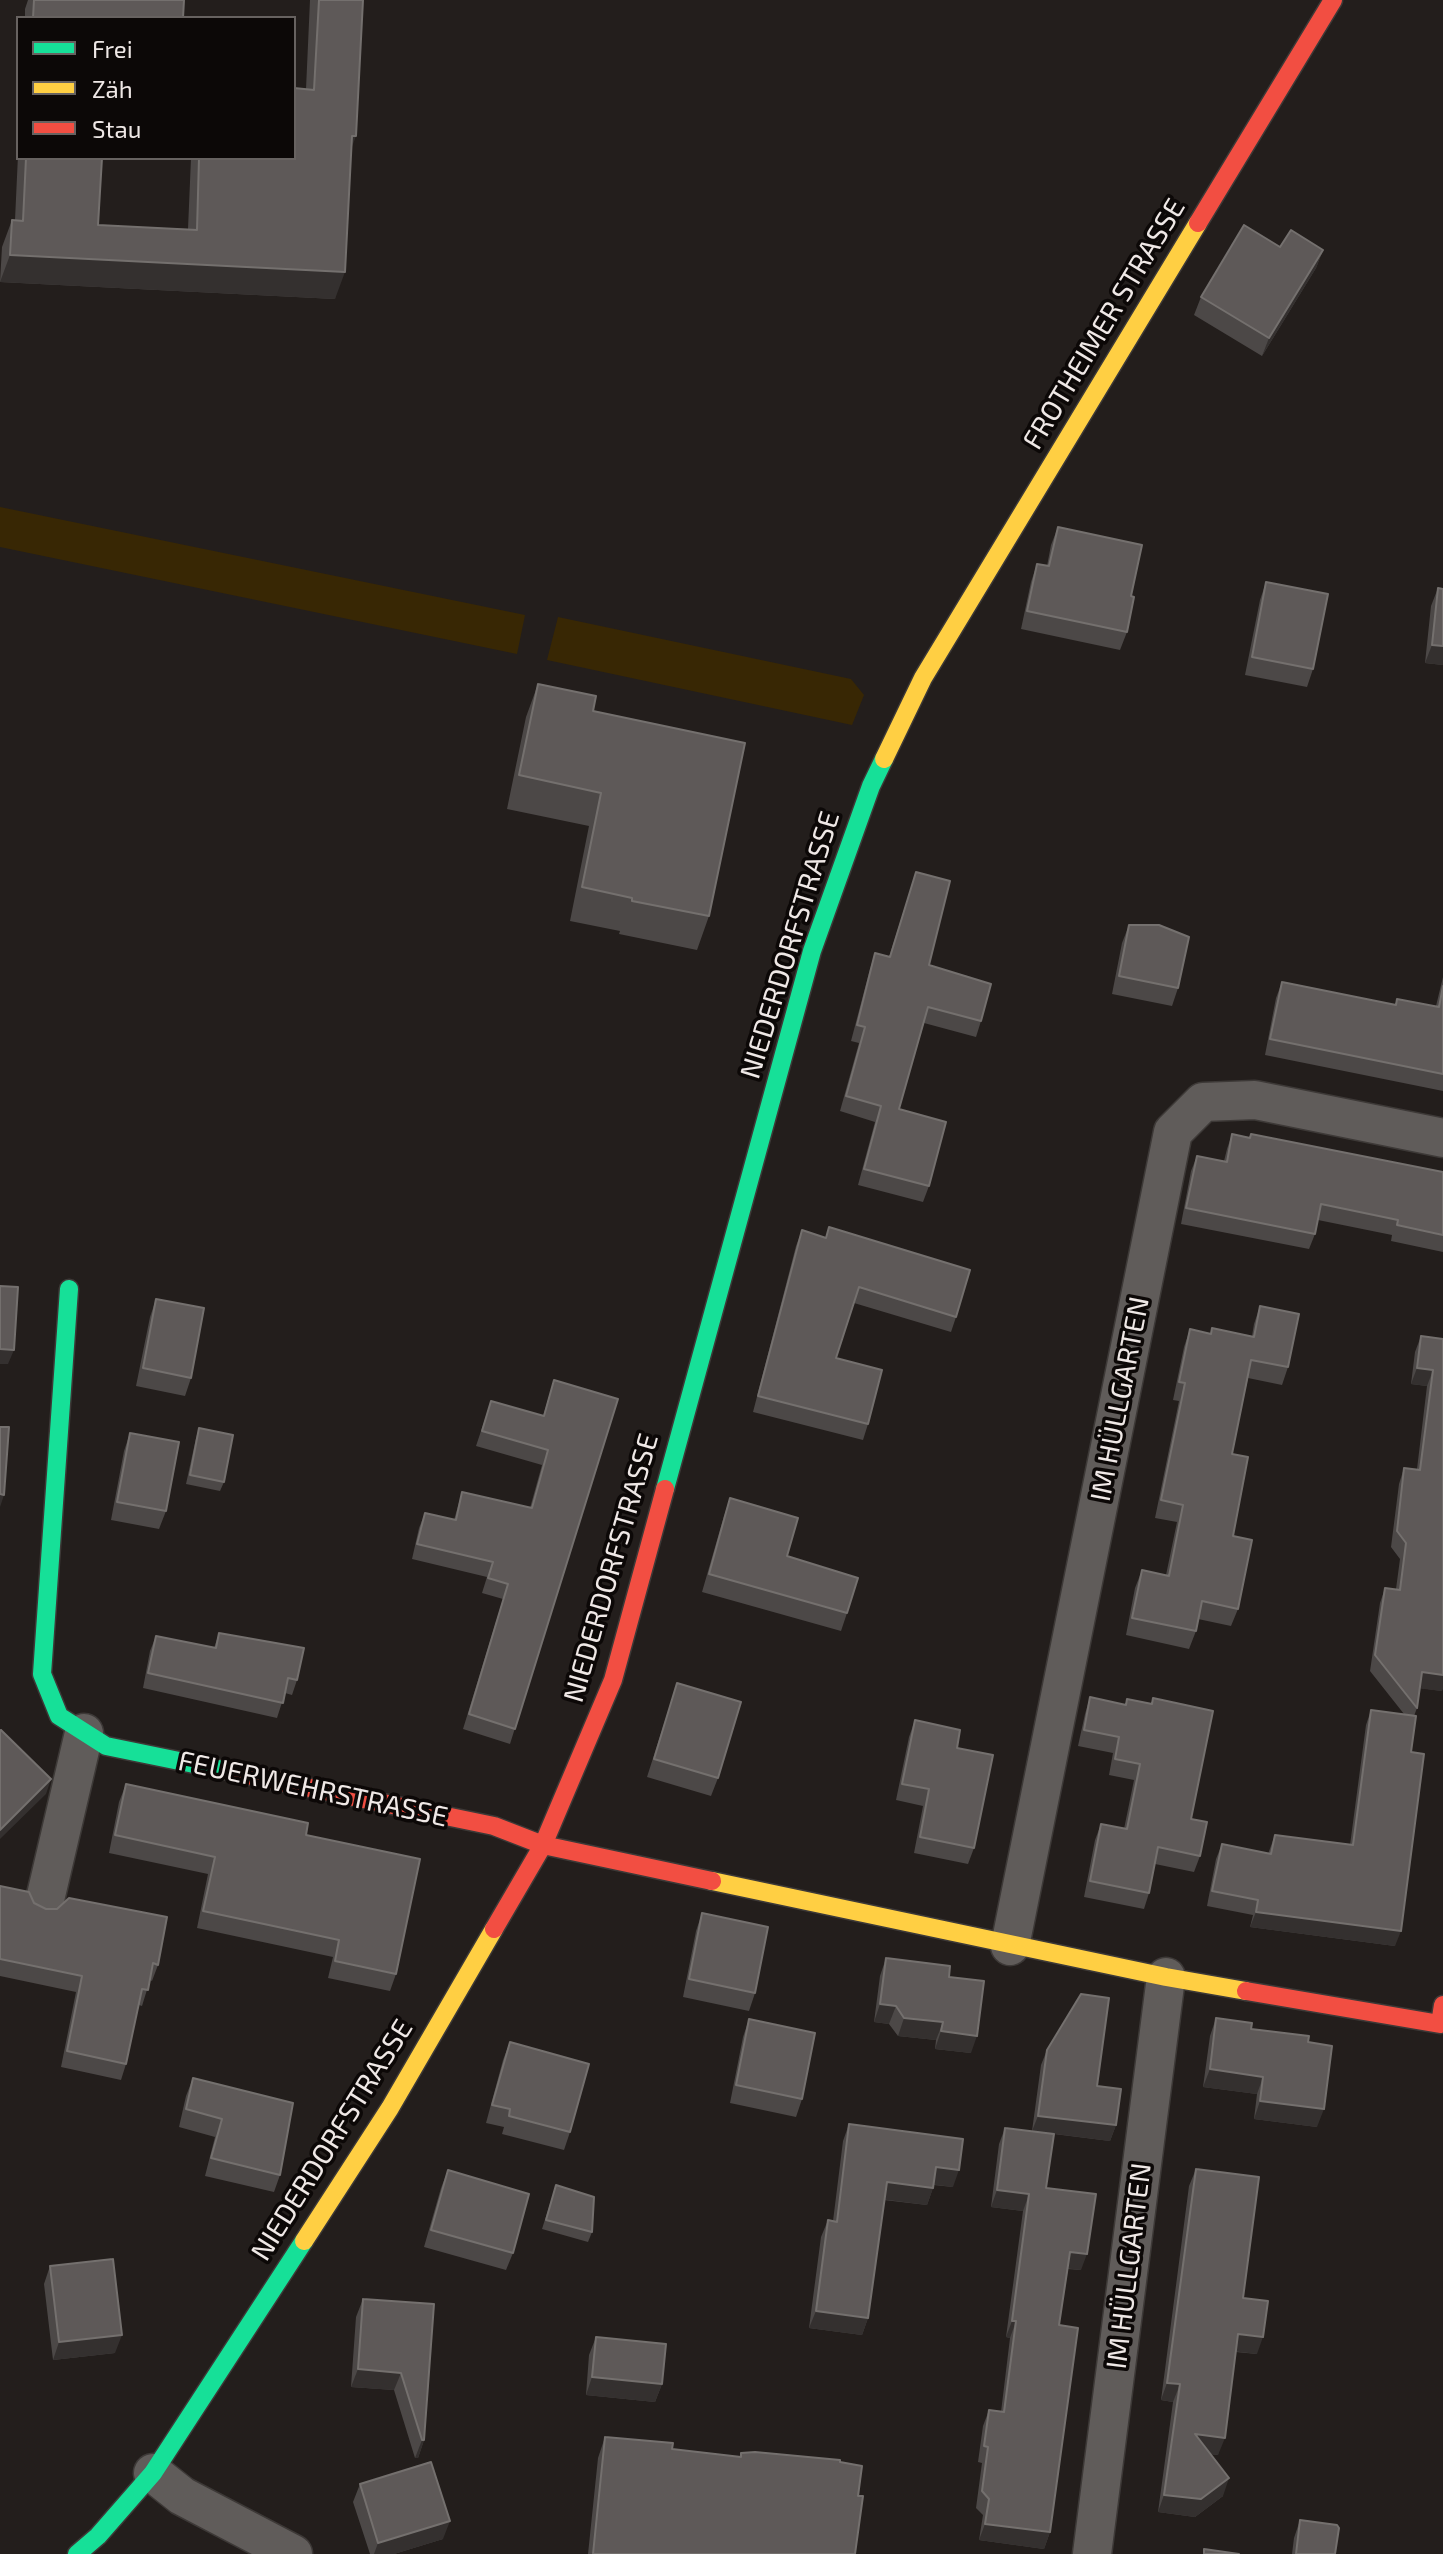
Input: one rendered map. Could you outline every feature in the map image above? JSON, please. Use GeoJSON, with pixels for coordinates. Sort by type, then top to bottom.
{"type":"FeatureCollection","features":[{"type":"Feature","properties":{"kind":"main road","name":"FROTHEIMER STRASSE"},"geometry":{"type":"LineString","coordinates":[[923,678],[1333,0]]}},
{"type":"Feature","properties":{"kind":"main road","name":"NIEDERDORFSTRASSE"},"geometry":{"type":"LineString","coordinates":[[77,2554],[98,2536],[153,2473],[390,2108],[543,1845],[613,1680],[812,951],[871,786],[923,678]]}},
{"type":"Feature","properties":{"kind":"main road","name":"FEUERWEHRSTRASSE"},"geometry":{"type":"LineString","coordinates":[[69,1289],[42,1674],[59,1716],[106,1746],[494,1826],[543,1845]]}},
{"type":"Feature","properties":{"kind":"main road"},"geometry":{"type":"LineString","coordinates":[[543,1845],[1166,1977],[1440,2024],[1443,2005]]}},
{"type":"Feature","properties":{"kind":"street","name":"IM HÜLLGARTEN"},"geometry":{"type":"LineString","coordinates":[[1010,1946],[1173,1132],[1203,1102],[1255,1100],[1443,1138]]}},
{"type":"Feature","properties":{"kind":"street"},"geometry":{"type":"LineString","coordinates":[[44,1904],[84,1733]]}},
{"type":"Feature","properties":{"kind":"street","name":"IM HÜLLGARTEN"},"geometry":{"type":"LineString","coordinates":[[1092,2554],[1166,1977]]}},
{"type":"Feature","properties":{"kind":"street"},"geometry":{"type":"LineString","coordinates":[[153,2473],[182,2496],[293,2554]]}},
{"type":"Feature","properties":{"kind":"shaded area"},"geometry":{"type":"Polygon","coordinates":[[[0,507],[525,615],[517,654],[0,547],[0,507]]]}},
{"type":"Feature","properties":{"kind":"shaded area"},"geometry":{"type":"Polygon","coordinates":[[[558,617],[851,679],[864,695],[852,725],[547,660],[558,617]]]}},
{"type":"Feature","properties":{"kind":"building"},"geometry":{"type":"Polygon","coordinates":[[[34,0],[184,0],[183,16],[33,16],[34,0]]]}},
{"type":"Feature","properties":{"kind":"building"},"geometry":{"type":"Polygon","coordinates":[[[319,0],[363,0],[345,272],[10,255],[12,220],[23,221],[26,160],[102,160],[98,225],[197,230],[199,160],[296,160],[296,88],[314,90],[319,0]]]}},
{"type":"Feature","properties":{"kind":"building"},"geometry":{"type":"Polygon","coordinates":[[[1244,225],[1280,247],[1291,230],[1323,250],[1269,338],[1201,297],[1244,225]]]}},
{"type":"Feature","properties":{"kind":"building"},"geometry":{"type":"Polygon","coordinates":[[[1058,527],[1142,545],[1127,632],[1027,611],[1037,564],[1049,566],[1058,527]]]}},
{"type":"Feature","properties":{"kind":"building"},"geometry":{"type":"Polygon","coordinates":[[[1266,582],[1328,594],[1313,669],[1252,657],[1266,582]]]}},
{"type":"Feature","properties":{"kind":"building"},"geometry":{"type":"Polygon","coordinates":[[[1438,588],[1443,589],[1443,646],[1432,645],[1438,588]]]}},
{"type":"Feature","properties":{"kind":"building"},"geometry":{"type":"Polygon","coordinates":[[[538,684],[596,696],[593,711],[745,743],[709,916],[632,901],[632,898],[582,887],[601,793],[519,775],[538,684]]]}},
{"type":"Feature","properties":{"kind":"building"},"geometry":{"type":"Polygon","coordinates":[[[916,872],[950,881],[929,965],[991,984],[981,1021],[928,1007],[899,1109],[946,1122],[929,1186],[864,1169],[881,1106],[846,1096],[865,1027],[857,1025],[875,953],[890,957],[916,872]]]}},
{"type":"Feature","properties":{"kind":"building"},"geometry":{"type":"Polygon","coordinates":[[[1129,925],[1159,925],[1189,937],[1178,988],[1119,976],[1129,925]]]}},
{"type":"Feature","properties":{"kind":"building"},"geometry":{"type":"Polygon","coordinates":[[[1282,982],[1396,1005],[1397,999],[1439,1007],[1443,986],[1443,1074],[1270,1039],[1282,982]]]}},
{"type":"Feature","properties":{"kind":"building"},"geometry":{"type":"Polygon","coordinates":[[[1232,1134],[1250,1138],[1251,1134],[1443,1172],[1443,1235],[1397,1225],[1398,1220],[1321,1204],[1315,1234],[1186,1208],[1197,1156],[1227,1162],[1232,1134]]]}},
{"type":"Feature","properties":{"kind":"building"},"geometry":{"type":"Polygon","coordinates":[[[829,1227],[970,1270],[956,1317],[859,1287],[836,1358],[882,1370],[868,1424],[758,1396],[802,1230],[826,1238],[829,1227]]]}},
{"type":"Feature","properties":{"kind":"building"},"geometry":{"type":"Polygon","coordinates":[[[0,1286],[18,1287],[14,1350],[0,1349],[0,1286]]]}},
{"type":"Feature","properties":{"kind":"building"},"geometry":{"type":"Polygon","coordinates":[[[156,1299],[204,1308],[191,1378],[143,1368],[156,1299]]]}},
{"type":"Feature","properties":{"kind":"building"},"geometry":{"type":"Polygon","coordinates":[[[1260,1306],[1299,1314],[1288,1367],[1251,1360],[1232,1454],[1248,1457],[1233,1536],[1252,1540],[1238,1609],[1202,1601],[1196,1631],[1132,1618],[1142,1570],[1169,1576],[1183,1505],[1161,1500],[1185,1383],[1179,1382],[1190,1329],[1211,1334],[1212,1328],[1254,1337],[1260,1306]]]}},
{"type":"Feature","properties":{"kind":"building"},"geometry":{"type":"Polygon","coordinates":[[[1421,1336],[1443,1339],[1443,1675],[1422,1672],[1417,1708],[1375,1655],[1385,1588],[1400,1590],[1406,1543],[1397,1531],[1404,1468],[1420,1470],[1433,1370],[1417,1368],[1421,1336]]]}},
{"type":"Feature","properties":{"kind":"building"},"geometry":{"type":"Polygon","coordinates":[[[554,1380],[618,1399],[515,1729],[469,1714],[508,1584],[488,1578],[493,1562],[417,1544],[425,1513],[456,1520],[462,1492],[532,1508],[548,1450],[482,1431],[491,1401],[544,1416],[554,1380]]]}},
{"type":"Feature","properties":{"kind":"building"},"geometry":{"type":"Polygon","coordinates":[[[0,1427],[9,1427],[4,1495],[0,1494],[0,1427]]]}},
{"type":"Feature","properties":{"kind":"building"},"geometry":{"type":"Polygon","coordinates":[[[199,1428],[233,1435],[224,1482],[190,1475],[199,1428]]]}},
{"type":"Feature","properties":{"kind":"building"},"geometry":{"type":"Polygon","coordinates":[[[130,1433],[179,1442],[166,1511],[117,1502],[130,1433]]]}},
{"type":"Feature","properties":{"kind":"building"},"geometry":{"type":"Polygon","coordinates":[[[730,1498],[798,1518],[787,1556],[858,1578],[847,1613],[709,1574],[730,1498]]]}},
{"type":"Feature","properties":{"kind":"building"},"geometry":{"type":"Polygon","coordinates":[[[219,1633],[304,1648],[297,1680],[288,1678],[283,1703],[148,1673],[156,1636],[216,1648],[219,1633]]]}},
{"type":"Feature","properties":{"kind":"building"},"geometry":{"type":"Polygon","coordinates":[[[677,1683],[741,1702],[718,1778],[654,1759],[677,1683]]]}},
{"type":"Feature","properties":{"kind":"building"},"geometry":{"type":"Polygon","coordinates":[[[1090,1697],[1126,1705],[1127,1699],[1152,1704],[1153,1698],[1213,1711],[1191,1819],[1207,1822],[1200,1856],[1158,1847],[1149,1893],[1090,1881],[1101,1824],[1127,1829],[1140,1764],[1115,1759],[1119,1737],[1084,1730],[1090,1697]]]}},
{"type":"Feature","properties":{"kind":"building"},"geometry":{"type":"Polygon","coordinates":[[[1371,1710],[1416,1716],[1411,1752],[1424,1754],[1401,1931],[1256,1912],[1258,1900],[1212,1891],[1222,1844],[1271,1854],[1275,1835],[1353,1845],[1371,1710]]]}},
{"type":"Feature","properties":{"kind":"building"},"geometry":{"type":"Polygon","coordinates":[[[915,1720],[960,1730],[957,1748],[993,1755],[974,1848],[920,1837],[929,1789],[902,1784],[915,1720]]]}},
{"type":"Feature","properties":{"kind":"building"},"geometry":{"type":"Polygon","coordinates":[[[0,1731],[51,1779],[0,1830],[0,1731]]]}},
{"type":"Feature","properties":{"kind":"building"},"geometry":{"type":"Polygon","coordinates":[[[126,1784],[308,1823],[306,1835],[420,1859],[396,1974],[335,1961],[339,1940],[203,1911],[215,1857],[115,1835],[126,1784]]]}},
{"type":"Feature","properties":{"kind":"building"},"geometry":{"type":"Polygon","coordinates":[[[0,1886],[29,1892],[34,1903],[46,1909],[57,1909],[69,1898],[167,1917],[158,1965],[153,1963],[148,1990],[142,1989],[126,2064],[67,2051],[82,1976],[0,1959],[0,1886]]]}},
{"type":"Feature","properties":{"kind":"building"},"geometry":{"type":"Polygon","coordinates":[[[702,1913],[768,1927],[755,1993],[689,1979],[702,1913]]]}},
{"type":"Feature","properties":{"kind":"building"},"geometry":{"type":"Polygon","coordinates":[[[886,1958],[950,1966],[949,1977],[984,1981],[977,2036],[941,2031],[943,2022],[904,2018],[896,2006],[880,2004],[886,1958]]]}},
{"type":"Feature","properties":{"kind":"building"},"geometry":{"type":"Polygon","coordinates":[[[1081,1994],[1109,1998],[1097,2086],[1121,2089],[1116,2125],[1038,2116],[1047,2050],[1081,1994]]]}},
{"type":"Feature","properties":{"kind":"building"},"geometry":{"type":"Polygon","coordinates":[[[1216,2018],[1252,2023],[1251,2029],[1309,2036],[1308,2042],[1332,2046],[1324,2109],[1260,2101],[1263,2077],[1210,2069],[1216,2018]]]}},
{"type":"Feature","properties":{"kind":"building"},"geometry":{"type":"Polygon","coordinates":[[[749,2019],[815,2033],[802,2099],[736,2085],[749,2019]]]}},
{"type":"Feature","properties":{"kind":"building"},"geometry":{"type":"Polygon","coordinates":[[[510,2042],[589,2064],[570,2132],[509,2116],[510,2109],[492,2105],[510,2042]]]}},
{"type":"Feature","properties":{"kind":"building"},"geometry":{"type":"Polygon","coordinates":[[[193,2078],[293,2103],[280,2175],[211,2158],[222,2119],[186,2109],[193,2078]]]}},
{"type":"Feature","properties":{"kind":"building"},"geometry":{"type":"Polygon","coordinates":[[[849,2124],[963,2139],[959,2170],[936,2167],[933,2188],[887,2182],[868,2318],[816,2311],[828,2220],[837,2222],[849,2124]]]}},
{"type":"Feature","properties":{"kind":"building"},"geometry":{"type":"Polygon","coordinates":[[[1005,2128],[1054,2134],[1046,2188],[1096,2194],[1087,2254],[1070,2252],[1059,2325],[1078,2328],[1050,2532],[985,2524],[989,2499],[982,2491],[988,2447],[984,2446],[989,2410],[1004,2412],[1016,2321],[1012,2321],[1029,2194],[997,2190],[1005,2128]]]}},
{"type":"Feature","properties":{"kind":"building"},"geometry":{"type":"Polygon","coordinates":[[[1196,2169],[1259,2177],[1243,2298],[1268,2301],[1263,2337],[1238,2334],[1225,2438],[1195,2434],[1229,2478],[1201,2499],[1164,2495],[1180,2384],[1167,2383],[1196,2169]]]}},
{"type":"Feature","properties":{"kind":"building"},"geometry":{"type":"Polygon","coordinates":[[[448,2170],[529,2194],[513,2253],[431,2230],[448,2170]]]}},
{"type":"Feature","properties":{"kind":"building"},"geometry":{"type":"Polygon","coordinates":[[[556,2185],[594,2197],[592,2232],[546,2220],[556,2185]]]}},
{"type":"Feature","properties":{"kind":"building"},"geometry":{"type":"Polygon","coordinates":[[[113,2259],[122,2335],[59,2342],[50,2266],[113,2259]]]}},
{"type":"Feature","properties":{"kind":"building"},"geometry":{"type":"Polygon","coordinates":[[[363,2299],[434,2304],[424,2440],[401,2373],[358,2369],[363,2299]]]}},
{"type":"Feature","properties":{"kind":"building"},"geometry":{"type":"Polygon","coordinates":[[[596,2337],[666,2344],[662,2384],[592,2377],[596,2337]]]}},
{"type":"Feature","properties":{"kind":"building"},"geometry":{"type":"Polygon","coordinates":[[[605,2437],[673,2443],[672,2449],[741,2457],[741,2453],[755,2452],[840,2460],[862,2466],[858,2496],[863,2496],[855,2554],[593,2554],[605,2437]]]}},
{"type":"Feature","properties":{"kind":"building"},"geometry":{"type":"Polygon","coordinates":[[[431,2462],[450,2521],[378,2543],[360,2484],[431,2462]]]}},
{"type":"Feature","properties":{"kind":"building"},"geometry":{"type":"Polygon","coordinates":[[[1300,2520],[1337,2525],[1335,2554],[1296,2554],[1300,2520]]]}},
{"type":"Feature","properties":{"kind":"building"},"geometry":{"type":"Polygon","coordinates":[[[1204,2549],[1239,2554],[1204,2554],[1204,2549]]]}},
{"type":"Feature","properties":{"kind":"traffic: fast"},"geometry":{"type":"LineString","coordinates":[[665,1489],[812,951],[871,786],[884,759]]}},
{"type":"Feature","properties":{"kind":"traffic: fast"},"geometry":{"type":"LineString","coordinates":[[69,1289],[42,1674],[59,1716],[106,1746],[228,1771]]}},
{"type":"Feature","properties":{"kind":"traffic: fast"},"geometry":{"type":"LineString","coordinates":[[77,2554],[98,2536],[153,2473],[304,2241]]}},
{"type":"Feature","properties":{"kind":"traffic: slow"},"geometry":{"type":"LineString","coordinates":[[884,759],[923,678],[1198,223]]}},
{"type":"Feature","properties":{"kind":"traffic: slow"},"geometry":{"type":"LineString","coordinates":[[712,1881],[1166,1977],[1246,1991]]}},
{"type":"Feature","properties":{"kind":"traffic: slow"},"geometry":{"type":"LineString","coordinates":[[304,2241],[390,2108],[494,1929]]}},
{"type":"Feature","properties":{"kind":"traffic: jam"},"geometry":{"type":"LineString","coordinates":[[1198,223],[1333,0]]}},
{"type":"Feature","properties":{"kind":"traffic: jam"},"geometry":{"type":"LineString","coordinates":[[494,1929],[543,1845],[613,1680],[665,1489]]}},
{"type":"Feature","properties":{"kind":"traffic: jam"},"geometry":{"type":"LineString","coordinates":[[228,1771],[494,1826],[543,1845],[712,1881]]}},
{"type":"Feature","properties":{"kind":"traffic: jam"},"geometry":{"type":"LineString","coordinates":[[1246,1991],[1440,2024],[1443,2005]]}}]}
